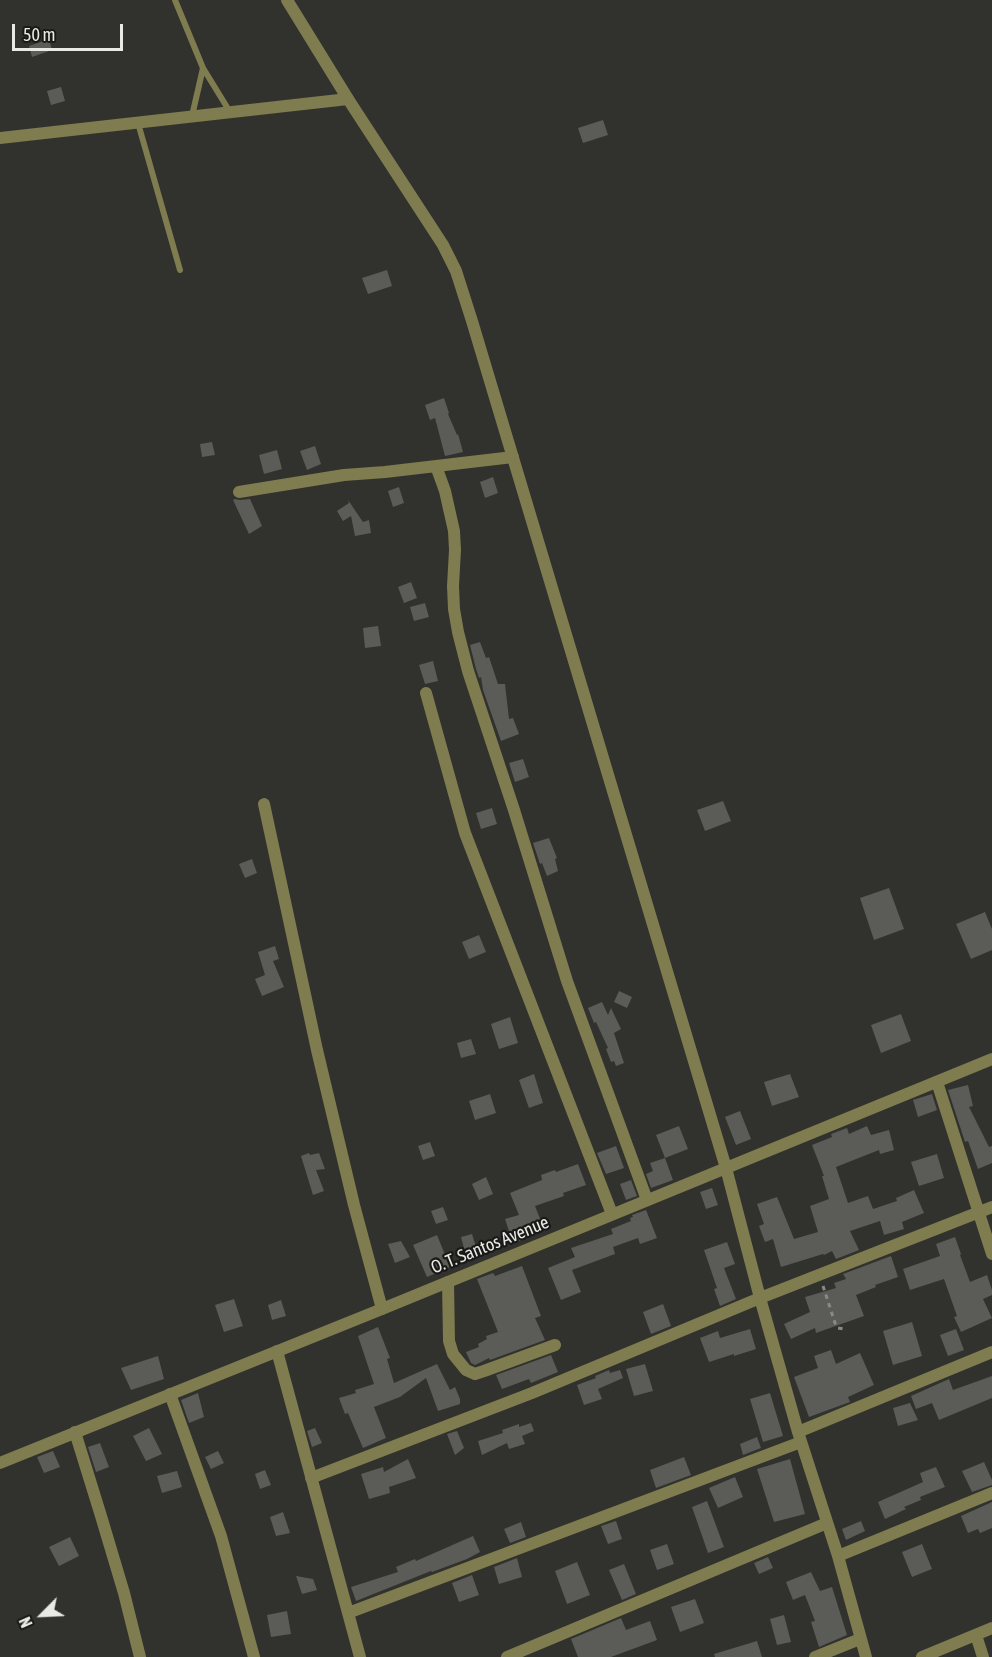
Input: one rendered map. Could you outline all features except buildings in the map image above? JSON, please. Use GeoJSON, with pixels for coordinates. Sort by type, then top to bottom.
{"type":"FeatureCollection","features":[{"type":"Feature","properties":{"kind":"street"},"geometry":{"type":"LineString","coordinates":[[287,0],[443,245],[466,304],[726,1168],[799,1437],[838,1556],[866,1657]]}},
{"type":"Feature","properties":{"kind":"street"},"geometry":{"type":"LineString","coordinates":[[0,138],[348,99]]}},
{"type":"Feature","properties":{"kind":"street"},"geometry":{"type":"LineString","coordinates":[[238,492],[344,475],[513,457]]}},
{"type":"Feature","properties":{"kind":"street"},"geometry":{"type":"LineString","coordinates":[[436,466],[448,502],[454,531],[454,609],[468,671],[567,981],[647,1200]]}},
{"type":"Feature","properties":{"kind":"street"},"geometry":{"type":"LineString","coordinates":[[426,693],[465,833],[612,1214]]}},
{"type":"Feature","properties":{"kind":"street"},"geometry":{"type":"LineString","coordinates":[[264,804],[317,1050],[354,1205],[382,1309]]}},
{"type":"Feature","properties":{"kind":"street","name":"O. T. Santos Avenue"},"geometry":{"type":"LineString","coordinates":[[0,1463],[992,1059]]}},
{"type":"Feature","properties":{"kind":"street"},"geometry":{"type":"LineString","coordinates":[[937,1082],[992,1254]]}},
{"type":"Feature","properties":{"kind":"street"},"geometry":{"type":"LineString","coordinates":[[311,1478],[532,1393],[760,1298],[992,1207]]}},
{"type":"Feature","properties":{"kind":"street"},"geometry":{"type":"LineString","coordinates":[[448,1282],[449,1341],[453,1354],[466,1370],[475,1374],[555,1345]]}},
{"type":"Feature","properties":{"kind":"street"},"geometry":{"type":"LineString","coordinates":[[277,1351],[360,1657]]}},
{"type":"Feature","properties":{"kind":"street"},"geometry":{"type":"LineString","coordinates":[[348,1613],[799,1437],[992,1352]]}},
{"type":"Feature","properties":{"kind":"street"},"geometry":{"type":"LineString","coordinates":[[170,1394],[221,1536],[254,1657]]}},
{"type":"Feature","properties":{"kind":"street"},"geometry":{"type":"LineString","coordinates":[[75,1432],[105,1527],[140,1657]]}},
{"type":"Feature","properties":{"kind":"street"},"geometry":{"type":"LineString","coordinates":[[838,1556],[992,1493]]}},
{"type":"Feature","properties":{"kind":"street"},"geometry":{"type":"LineString","coordinates":[[507,1657],[827,1523]]}},
{"type":"Feature","properties":{"kind":"street"},"geometry":{"type":"LineString","coordinates":[[922,1657],[992,1628]]}},
{"type":"Feature","properties":{"kind":"street"},"geometry":{"type":"LineString","coordinates":[[976,1635],[982,1657]]}},
{"type":"Feature","properties":{"kind":"street"},"geometry":{"type":"LineString","coordinates":[[815,1657],[860,1639]]}},
{"type":"Feature","properties":{"kind":"lane"},"geometry":{"type":"LineString","coordinates":[[175,0],[203,68],[230,112]]}},
{"type":"Feature","properties":{"kind":"lane"},"geometry":{"type":"LineString","coordinates":[[192,116],[203,68]]}},
{"type":"Feature","properties":{"kind":"lane"},"geometry":{"type":"LineString","coordinates":[[138,122],[180,270]]}},
{"type":"Feature","properties":{"kind":"path"},"geometry":{"type":"LineString","coordinates":[[819,1276],[836,1326],[844,1329]]}}]}
